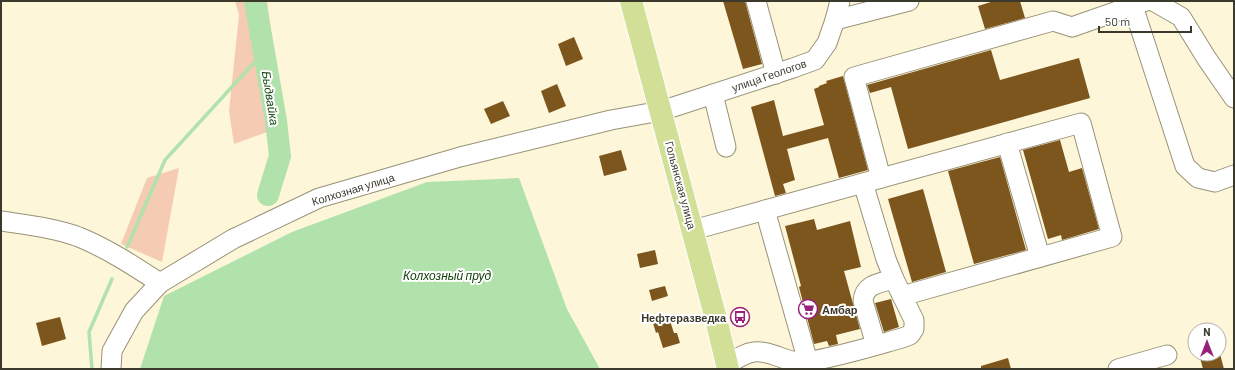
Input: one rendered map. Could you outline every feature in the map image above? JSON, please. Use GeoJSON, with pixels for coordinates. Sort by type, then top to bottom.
{"type":"FeatureCollection","features":[{"type":"Feature","properties":{"kind":"main road","name":"Гольянская улица"},"geometry":{"type":"LineString","coordinates":[[631,1],[693,230],[727,367]]}},
{"type":"Feature","properties":{"kind":"street"},"geometry":{"type":"LineString","coordinates":[[756,1],[776,74]]}},
{"type":"Feature","properties":{"kind":"street","name":"улица Геологов"},"geometry":{"type":"LineString","coordinates":[[661,111],[815,60],[827,43],[840,1]]}},
{"type":"Feature","properties":{"kind":"street"},"geometry":{"type":"LineString","coordinates":[[835,20],[888,4],[909,1]]}},
{"type":"Feature","properties":{"kind":"street"},"geometry":{"type":"LineString","coordinates":[[1153,1],[1181,17],[1207,59],[1234,98]]}},
{"type":"Feature","properties":{"kind":"street"},"geometry":{"type":"LineString","coordinates":[[881,178],[854,77],[1053,21],[1072,27],[1139,3],[1185,166],[1198,178],[1215,182],[1234,175]]}},
{"type":"Feature","properties":{"kind":"street"},"geometry":{"type":"LineString","coordinates":[[713,94],[726,147]]}},
{"type":"Feature","properties":{"kind":"street","name":"Колхозная улица"},"geometry":{"type":"LineString","coordinates":[[111,369],[112,351],[134,311],[160,283],[233,238],[319,198],[460,157],[611,120],[661,111]]}},
{"type":"Feature","properties":{"kind":"street"},"geometry":{"type":"LineString","coordinates":[[693,230],[1081,123],[1112,237],[1040,257],[898,287],[877,284],[867,289],[864,294],[864,301],[876,345]]}},
{"type":"Feature","properties":{"kind":"street"},"geometry":{"type":"LineString","coordinates":[[1008,143],[1040,257]]}},
{"type":"Feature","properties":{"kind":"street"},"geometry":{"type":"LineString","coordinates":[[727,367],[744,355],[753,352],[762,352],[809,365],[910,335],[914,329],[914,320],[886,259],[863,183]]}},
{"type":"Feature","properties":{"kind":"street"},"geometry":{"type":"LineString","coordinates":[[765,210],[809,365]]}},
{"type":"Feature","properties":{"kind":"street"},"geometry":{"type":"LineString","coordinates":[[1,221],[54,230],[79,237],[105,249],[160,283]]}},
{"type":"Feature","properties":{"kind":"street"},"geometry":{"type":"LineString","coordinates":[[1118,369],[1167,355]]}},
{"type":"Feature","properties":{"kind":"shaded area"},"geometry":{"type":"Polygon","coordinates":[[[235,1],[267,1],[284,126],[234,144],[229,111],[239,15],[235,1]]]}},
{"type":"Feature","properties":{"kind":"shaded area"},"geometry":{"type":"Polygon","coordinates":[[[179,168],[162,262],[121,244],[147,178],[179,168]]]}},
{"type":"Feature","properties":{"kind":"water","name":"Колхозный пруд"},"geometry":{"type":"Polygon","coordinates":[[[519,178],[567,309],[600,369],[140,369],[164,296],[292,232],[427,182],[519,178]]]}},
{"type":"Feature","properties":{"kind":"building"},"geometry":{"type":"Polygon","coordinates":[[[723,1],[745,1],[762,64],[743,69],[723,1]]]}},
{"type":"Feature","properties":{"kind":"building"},"geometry":{"type":"Polygon","coordinates":[[[994,1],[1020,1],[1025,18],[985,29],[978,6],[994,1]]]}},
{"type":"Feature","properties":{"kind":"building"},"geometry":{"type":"Polygon","coordinates":[[[574,37],[583,59],[566,66],[558,44],[574,37]]]}},
{"type":"Feature","properties":{"kind":"building"},"geometry":{"type":"Polygon","coordinates":[[[991,50],[1000,80],[1079,58],[1090,98],[908,149],[891,87],[870,93],[867,85],[991,50]]]}},
{"type":"Feature","properties":{"kind":"building"},"geometry":{"type":"Polygon","coordinates":[[[843,76],[868,170],[839,178],[828,138],[787,149],[795,180],[783,184],[786,193],[775,196],[751,107],[774,100],[783,136],[824,125],[814,89],[827,83],[826,81],[843,76]]]}},
{"type":"Feature","properties":{"kind":"building"},"geometry":{"type":"Polygon","coordinates":[[[557,84],[566,106],[549,113],[541,91],[557,84]]]}},
{"type":"Feature","properties":{"kind":"building"},"geometry":{"type":"Polygon","coordinates":[[[503,101],[510,116],[491,124],[484,109],[503,101]]]}},
{"type":"Feature","properties":{"kind":"building"},"geometry":{"type":"Polygon","coordinates":[[[1060,140],[1069,172],[1082,168],[1099,229],[1062,240],[1061,235],[1048,239],[1023,150],[1060,140]]]}},
{"type":"Feature","properties":{"kind":"building"},"geometry":{"type":"Polygon","coordinates":[[[621,150],[627,170],[604,176],[599,156],[621,150]]]}},
{"type":"Feature","properties":{"kind":"building"},"geometry":{"type":"Polygon","coordinates":[[[1000,157],[1026,250],[974,264],[948,171],[1000,157]]]}},
{"type":"Feature","properties":{"kind":"building"},"geometry":{"type":"Polygon","coordinates":[[[923,189],[946,272],[912,282],[888,199],[923,189]]]}},
{"type":"Feature","properties":{"kind":"building"},"geometry":{"type":"Polygon","coordinates":[[[814,219],[817,230],[850,221],[861,267],[844,271],[860,329],[836,335],[838,344],[829,346],[827,341],[814,344],[799,287],[801,286],[785,226],[814,219]]]}},
{"type":"Feature","properties":{"kind":"building"},"geometry":{"type":"Polygon","coordinates":[[[655,250],[658,264],[640,268],[637,254],[655,250]]]}},
{"type":"Feature","properties":{"kind":"building"},"geometry":{"type":"Polygon","coordinates":[[[665,286],[668,296],[652,301],[649,290],[665,286]]]}},
{"type":"Feature","properties":{"kind":"building"},"geometry":{"type":"Polygon","coordinates":[[[891,299],[899,327],[884,332],[875,303],[891,299]]]}},
{"type":"Feature","properties":{"kind":"building"},"geometry":{"type":"Polygon","coordinates":[[[60,317],[66,339],[42,346],[36,323],[60,317]]]}},
{"type":"Feature","properties":{"kind":"building"},"geometry":{"type":"Polygon","coordinates":[[[669,318],[674,333],[677,333],[680,343],[663,348],[658,332],[656,333],[653,323],[669,318]]]}},
{"type":"Feature","properties":{"kind":"building"},"geometry":{"type":"Polygon","coordinates":[[[1008,358],[1011,369],[981,369],[981,366],[1008,358]]]}},
{"type":"Feature","properties":{"kind":"building"},"geometry":{"type":"Polygon","coordinates":[[[1201,362],[1222,362],[1224,369],[1203,369],[1201,362]]]}},
{"type":"Feature","properties":{"kind":"waterway","name":"Быдвайка"},"geometry":{"type":"LineString","coordinates":[[255,1],[276,121],[280,156],[268,195]]}},
{"type":"Feature","properties":{"kind":"waterway"},"geometry":{"type":"LineString","coordinates":[[127,247],[165,160],[263,53]]}},
{"type":"Feature","properties":{"kind":"waterway"},"geometry":{"type":"LineString","coordinates":[[92,369],[89,332],[112,279]]}},
{"type":"Feature","properties":{"kind":"place","name":"Амбар"},"geometry":{"type":"Point","coordinates":[808,309]}},
{"type":"Feature","properties":{"kind":"place","name":"Нефтеразведка"},"geometry":{"type":"Point","coordinates":[740,317]}}]}
